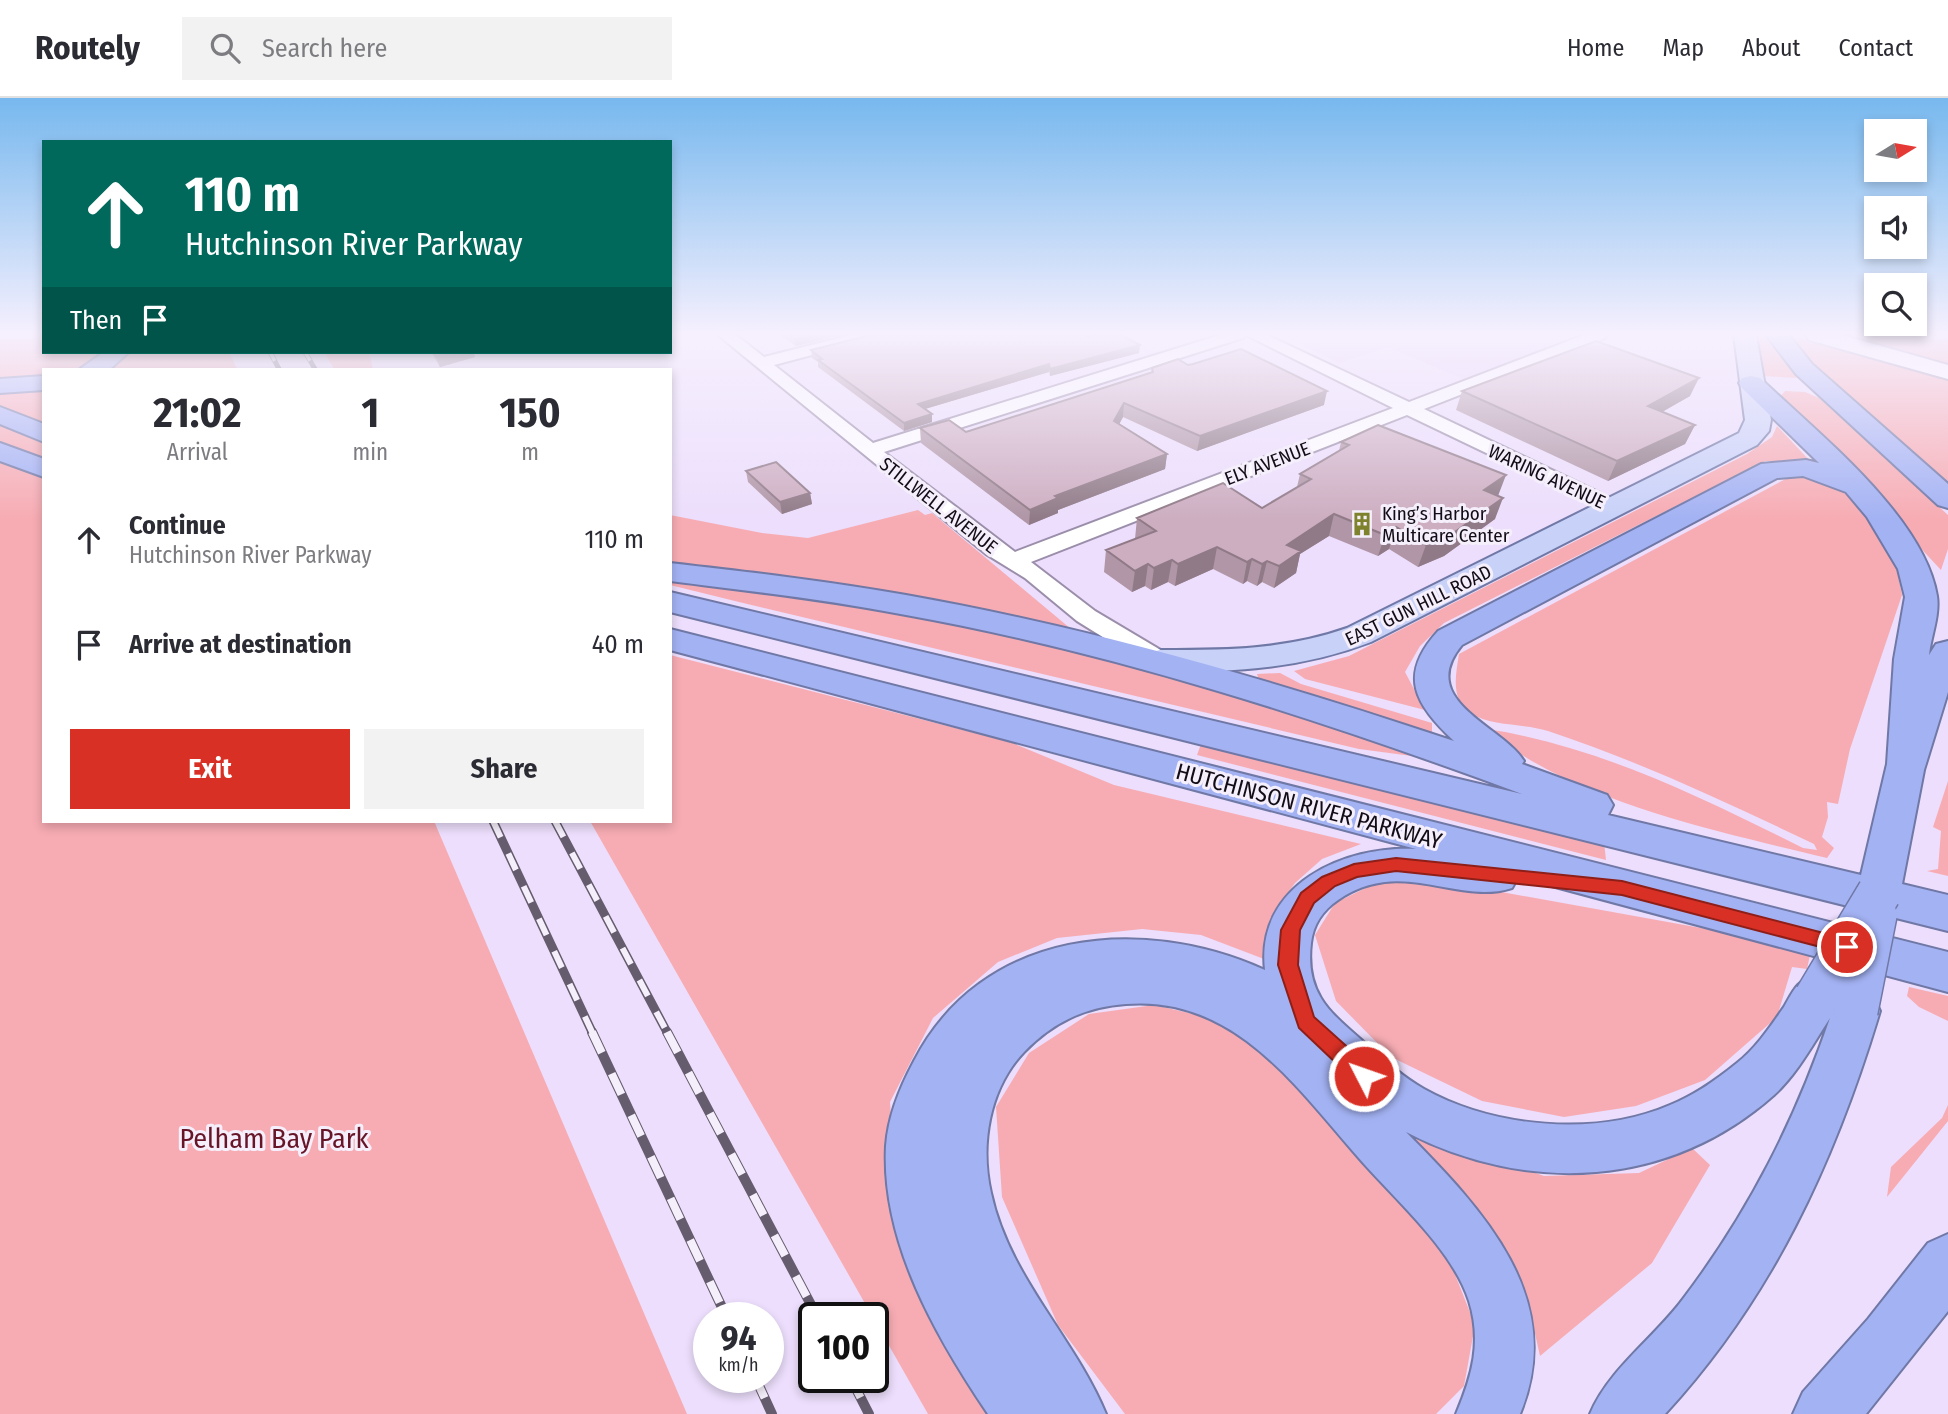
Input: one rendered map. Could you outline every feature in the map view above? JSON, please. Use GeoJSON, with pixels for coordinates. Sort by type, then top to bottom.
{"type":"FeatureCollection","features":[{"type":"Feature","properties":{"kind":"highway"},"geometry":{"type":"LineString","coordinates":[[1764,396],[1853,485],[1904,545],[1919,584],[1921,610],[1913,641],[1905,762]]}},
{"type":"Feature","properties":{"kind":"highway"},"geometry":{"type":"LineString","coordinates":[[1833,396],[1942,493]]}},
{"type":"Feature","properties":{"kind":"highway"},"geometry":{"type":"LineString","coordinates":[[0,415],[42,433]]}},
{"type":"Feature","properties":{"kind":"highway"},"geometry":{"type":"LineString","coordinates":[[0,451],[42,468]]}},
{"type":"Feature","properties":{"kind":"highway"},"geometry":{"type":"LineString","coordinates":[[1541,786],[1473,738],[1442,705],[1430,673],[1432,661],[1441,645],[1475,623],[1771,470],[1806,468],[1853,485]]}},
{"type":"Feature","properties":{"kind":"highway"},"geometry":{"type":"LineString","coordinates":[[672,572],[770,583],[896,602],[1160,661],[1340,717],[1541,786],[1759,867]]}},
{"type":"Feature","properties":{"kind":"highway","name":"HUTCHINSON RIVER PARKWAY"},"geometry":{"type":"LineString","coordinates":[[672,603],[1948,913]]}},
{"type":"Feature","properties":{"kind":"highway","name":"HUTCHINSON RIVER PARKWAY"},"geometry":{"type":"LineString","coordinates":[[672,640],[1948,972]]}},
{"type":"Feature","properties":{"kind":"highway"},"geometry":{"type":"LineString","coordinates":[[1622,1414],[1698,1332],[1771,1224],[1819,1125],[1836,1005],[1879,893],[1905,762],[1925,700],[1948,652]]}},
{"type":"Feature","properties":{"kind":"highway"},"geometry":{"type":"LineString","coordinates":[[1306,1022],[1288,965],[1291,930],[1308,898],[1341,875],[1396,864],[1622,888]]}},
{"type":"Feature","properties":{"kind":"highway"},"geometry":{"type":"LineString","coordinates":[[1026,1414],[999,1377],[951,1294],[931,1250],[913,1175],[916,1124],[929,1081],[950,1042],[975,1014],[1015,985],[1074,961],[1115,955],[1169,959],[1221,973],[1263,992],[1306,1022],[1364,1076],[1408,1107],[1436,1122],[1511,1146],[1571,1150],[1605,1147],[1660,1133],[1718,1108],[1836,1005]]}},
{"type":"Feature","properties":{"kind":"highway"},"geometry":{"type":"LineString","coordinates":[[1074,1414],[1034,1351],[990,1269],[970,1222],[961,1180],[961,1139],[968,1095],[977,1074],[1012,1031],[1038,1010],[1071,993],[1130,983],[1198,992],[1219,999],[1263,1024],[1306,1061],[1456,1227],[1484,1269],[1504,1322],[1507,1348],[1505,1375],[1491,1409]]}},
{"type":"Feature","properties":{"kind":"highway"},"geometry":{"type":"LineString","coordinates":[[1825,1414],[1889,1340],[1948,1263]]}},
{"type":"Feature","properties":{"kind":"main road","name":"EAST GUN HILL ROAD"},"geometry":{"type":"LineString","coordinates":[[1160,661],[1272,660],[1328,648],[1359,635],[1753,436],[1758,420],[1754,396]]}},
{"type":"Feature","properties":{"kind":"street","name":"STILLWELL AVENUE"},"geometry":{"type":"LineString","coordinates":[[803,396],[1086,616],[1160,661]]}},
{"type":"Feature","properties":{"kind":"street"},"geometry":{"type":"LineString","coordinates":[[869,450],[1040,396]]}},
{"type":"Feature","properties":{"kind":"street","name":"WARING AVENUE"},"geometry":{"type":"LineString","coordinates":[[1381,396],[1614,507]]}},
{"type":"Feature","properties":{"kind":"street","name":"ELY AVENUE"},"geometry":{"type":"LineString","coordinates":[[1013,561],[1444,396]]}},
{"type":"Feature","properties":{"kind":"green space","name":"Pelham Bay Park"},"geometry":{"type":"Polygon","coordinates":[[[0,396],[42,396],[42,823],[435,823],[687,1414],[0,1414],[0,396]]]}},
{"type":"Feature","properties":{"kind":"green space"},"geometry":{"type":"Polygon","coordinates":[[[1847,396],[1948,396],[1948,484],[1847,396]]]}},
{"type":"Feature","properties":{"kind":"green space"},"geometry":{"type":"Polygon","coordinates":[[[1780,397],[1819,398],[1948,515],[1948,549],[1941,570],[1780,397]]]}},
{"type":"Feature","properties":{"kind":"green space"},"geometry":{"type":"Polygon","coordinates":[[[1777,426],[1810,461],[1765,461],[1444,623],[1420,646],[1405,672],[1425,710],[1305,679],[1294,671],[1349,656],[1747,454],[1772,437],[1777,426]]]}},
{"type":"Feature","properties":{"kind":"green space"},"geometry":{"type":"Polygon","coordinates":[[[1795,474],[1830,481],[1849,497],[1894,554],[1902,595],[1850,749],[1838,804],[1827,802],[1828,817],[1822,837],[1834,848],[1827,858],[1694,825],[1603,795],[1560,776],[1521,754],[1487,729],[1528,737],[1609,761],[1688,793],[1803,848],[1817,850],[1814,844],[1649,769],[1548,731],[1488,721],[1470,713],[1459,701],[1456,686],[1459,654],[1795,474]]]}},
{"type":"Feature","properties":{"kind":"green space"},"geometry":{"type":"Polygon","coordinates":[[[918,510],[925,515],[932,513],[1071,629],[897,595],[672,568],[672,515],[762,533],[808,538],[918,510]]]}},
{"type":"Feature","properties":{"kind":"green space"},"geometry":{"type":"Polygon","coordinates":[[[672,576],[930,613],[1185,676],[1427,758],[1359,749],[672,585],[672,576]]]}},
{"type":"Feature","properties":{"kind":"green space"},"geometry":{"type":"Polygon","coordinates":[[[672,656],[1010,742],[1114,785],[1361,844],[1322,859],[1295,883],[1272,915],[1271,955],[1264,959],[1201,935],[1142,929],[1057,938],[998,962],[933,1018],[890,1102],[899,1230],[999,1414],[928,1414],[889,1346],[889,1302],[864,1302],[591,823],[672,823],[672,656]]]}},
{"type":"Feature","properties":{"kind":"green space"},"geometry":{"type":"Polygon","coordinates":[[[1280,673],[1301,684],[1432,723],[1432,733],[1259,681],[1257,674],[1280,673]]]}},
{"type":"Feature","properties":{"kind":"green space"},"geometry":{"type":"Polygon","coordinates":[[[1201,744],[1604,842],[1606,860],[1197,755],[1201,744]]]}},
{"type":"Feature","properties":{"kind":"green space"},"geometry":{"type":"Polygon","coordinates":[[[1948,781],[1948,876],[1927,871],[1938,869],[1941,831],[1933,827],[1948,781]]]}},
{"type":"Feature","properties":{"kind":"green space"},"geometry":{"type":"Polygon","coordinates":[[[1435,880],[1723,932],[1810,955],[1807,969],[1792,967],[1777,1017],[1705,1080],[1636,1106],[1564,1117],[1482,1101],[1391,1057],[1336,1001],[1315,935],[1335,903],[1378,882],[1435,880]]]}},
{"type":"Feature","properties":{"kind":"green space"},"geometry":{"type":"Polygon","coordinates":[[[1909,987],[1948,996],[1948,1021],[1919,1007],[1907,996],[1909,987]]]}},
{"type":"Feature","properties":{"kind":"green space"},"geometry":{"type":"Polygon","coordinates":[[[1154,1005],[1220,1020],[1278,1059],[1445,1249],[1475,1325],[1464,1386],[1436,1414],[1125,1414],[1058,1325],[1002,1197],[996,1107],[1029,1053],[1089,1014],[1154,1005]]]}},
{"type":"Feature","properties":{"kind":"green space"},"geometry":{"type":"Polygon","coordinates":[[[1363,1094],[1455,1144],[1544,1176],[1639,1173],[1692,1148],[1710,1165],[1652,1263],[1540,1356],[1528,1302],[1488,1231],[1363,1094]]]}},
{"type":"Feature","properties":{"kind":"green space"},"geometry":{"type":"Polygon","coordinates":[[[1948,1105],[1948,1121],[1887,1197],[1891,1167],[1942,1118],[1948,1105]]]}},
{"type":"Feature","properties":{"kind":"building"},"geometry":{"type":"Polygon","coordinates":[[[868,396],[943,396],[918,404],[932,414],[904,423],[868,396]]]}},
{"type":"Feature","properties":{"kind":"building"},"geometry":{"type":"Polygon","coordinates":[[[1077,396],[1312,396],[1200,436],[1124,403],[1114,421],[1167,454],[1055,496],[1058,498],[1030,510],[920,428],[949,420],[966,432],[1077,396]]]}},
{"type":"Feature","properties":{"kind":"building"},"geometry":{"type":"Polygon","coordinates":[[[1474,396],[1665,396],[1648,406],[1695,425],[1617,461],[1474,396]]]}},
{"type":"Feature","properties":{"kind":"building"},"geometry":{"type":"Polygon","coordinates":[[[1378,425],[1506,475],[1484,490],[1503,498],[1452,534],[1426,545],[1396,527],[1385,535],[1334,514],[1287,545],[1301,551],[1279,566],[1267,561],[1262,564],[1252,559],[1247,562],[1217,547],[1178,564],[1172,560],[1154,568],[1148,564],[1135,571],[1106,550],[1156,531],[1137,518],[1223,483],[1262,508],[1311,479],[1300,474],[1349,445],[1341,442],[1378,425]]]}},
{"type":"Feature","properties":{"kind":"building"},"geometry":{"type":"Polygon","coordinates":[[[776,462],[810,493],[780,502],[746,471],[776,462]]]}},
{"type":"Feature","properties":{"kind":"railway"},"geometry":{"type":"LineString","coordinates":[[494,823],[593,1034]]}},
{"type":"Feature","properties":{"kind":"railway"},"geometry":{"type":"LineString","coordinates":[[556,823],[668,1034]]}},
{"type":"Feature","properties":{"kind":"railway"},"geometry":{"type":"LineString","coordinates":[[592,1032],[719,1302]]}},
{"type":"Feature","properties":{"kind":"railway"},"geometry":{"type":"LineString","coordinates":[[667,1032],[810,1302]]}},
{"type":"Feature","properties":{"kind":"railway"},"geometry":{"type":"LineString","coordinates":[[762,1393],[772,1414]]}},
{"type":"Feature","properties":{"kind":"railway"},"geometry":{"type":"LineString","coordinates":[[858,1393],[869,1414]]}},
{"type":"Feature","properties":{"kind":"place","name":"King’s Harbor Multicare Center"},"geometry":{"type":"Point","coordinates":[1362,524]}},
{"type":"Feature","properties":{"kind":"route"},"geometry":{"type":"LineString","coordinates":[[1364,1076],[1306,1022],[1291,981],[1287,951],[1295,919],[1308,898],[1328,881],[1354,870],[1396,864],[1622,888],[1847,947]]}}]}
